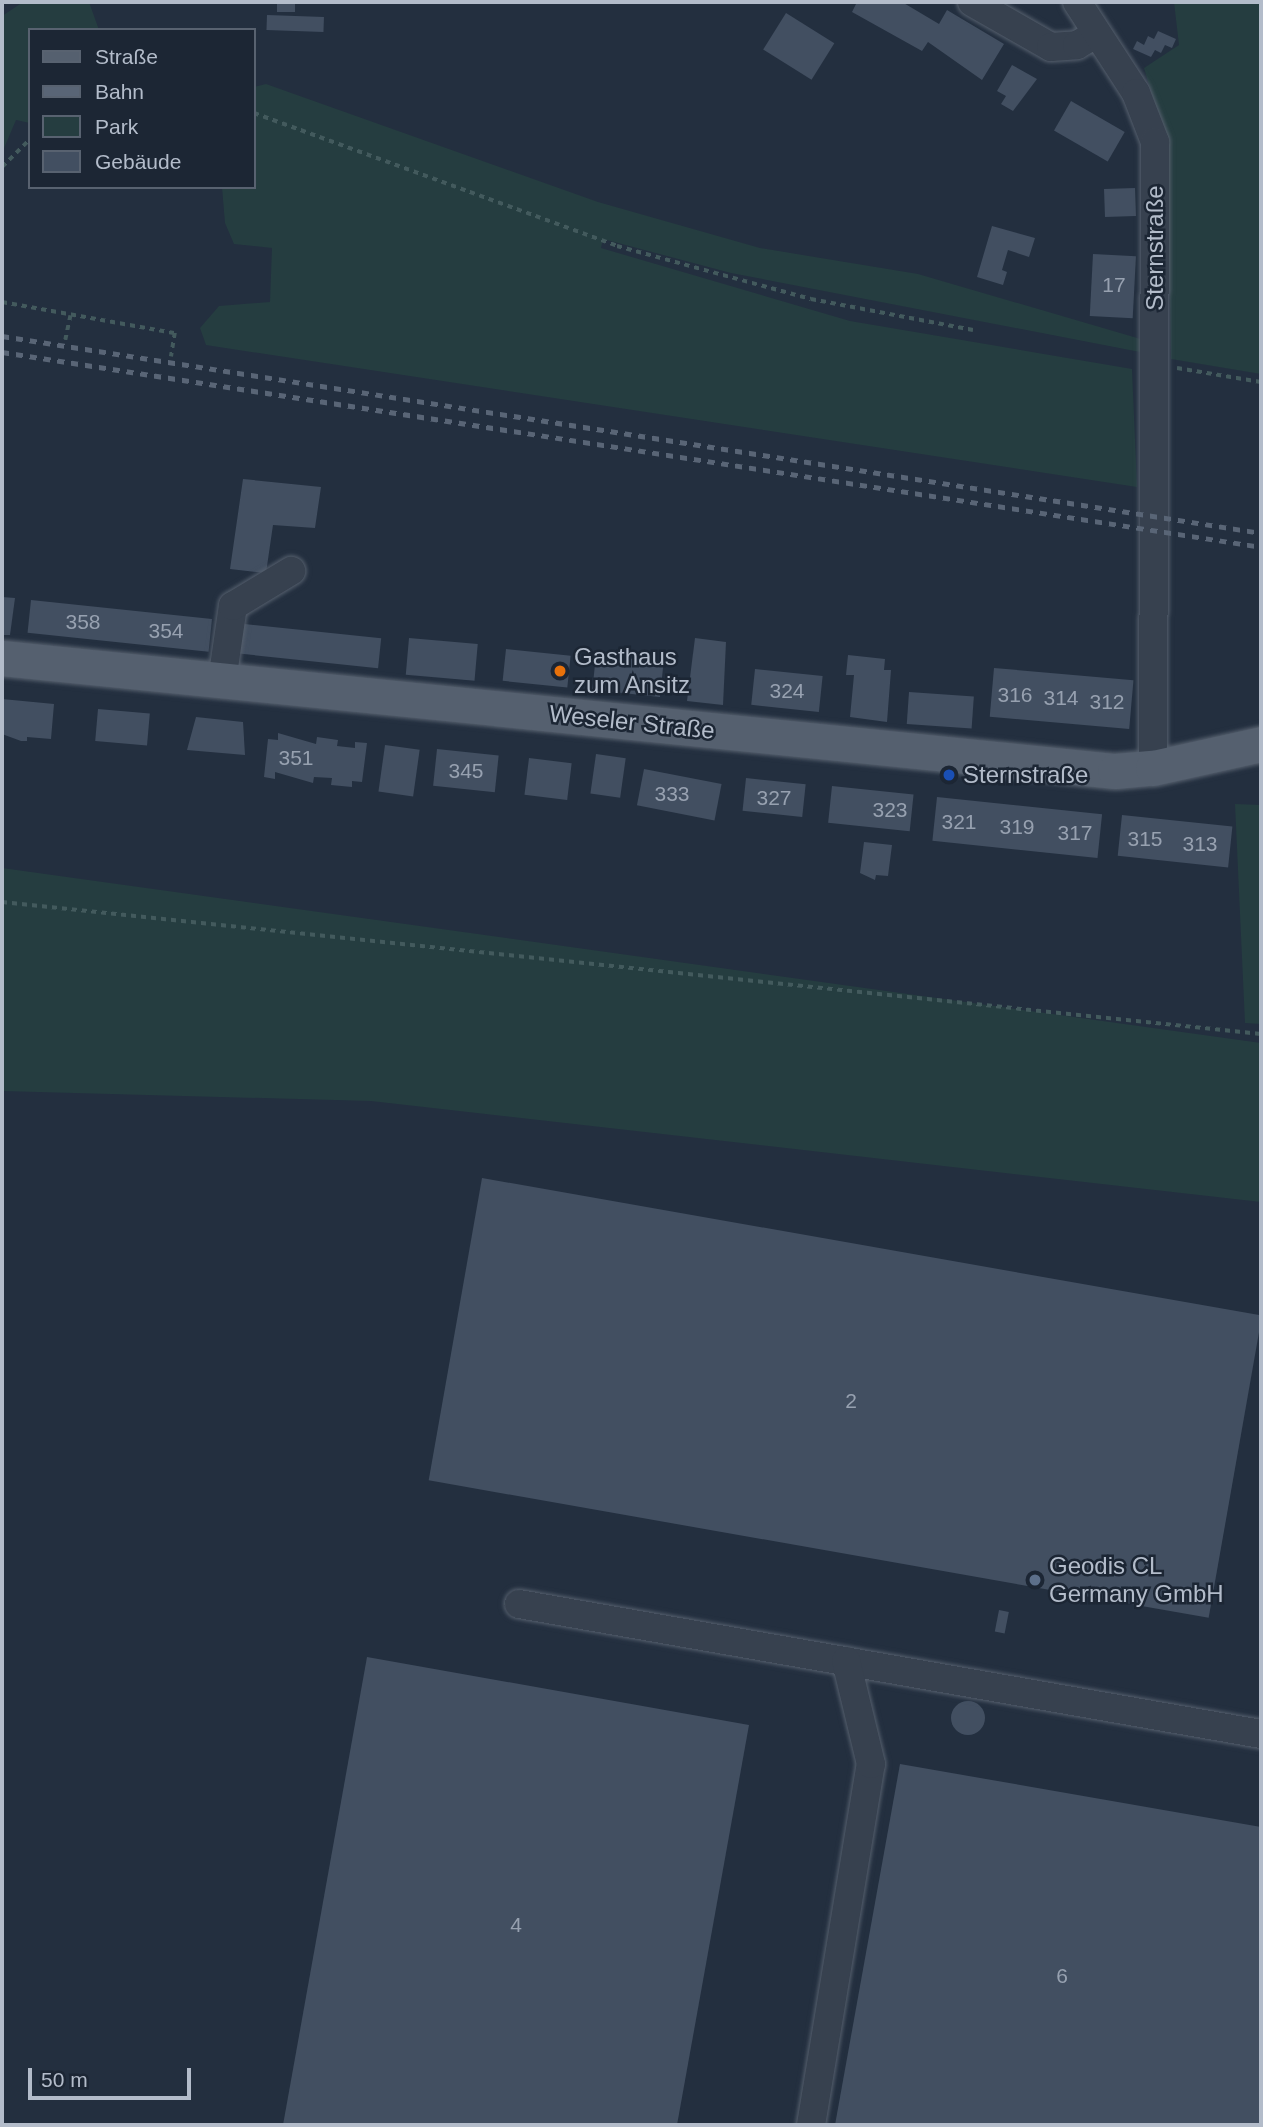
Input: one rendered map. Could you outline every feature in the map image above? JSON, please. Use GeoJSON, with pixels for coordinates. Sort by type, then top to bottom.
{"type":"FeatureCollection","features":[{"type":"Feature","properties":{"kind":"main road","name":"Weseler Straße"},"geometry":{"type":"LineString","coordinates":[[2,658],[1076,768],[1153,768],[1261,744]]}},
{"type":"Feature","properties":{"kind":"street","name":"Sternstraße"},"geometry":{"type":"LineString","coordinates":[[1077,2],[1136,93],[1155,142],[1153,768]]}},
{"type":"Feature","properties":{"kind":"street"},"geometry":{"type":"LineString","coordinates":[[976,3],[1051,47],[1077,45],[1096,34]]}},
{"type":"Feature","properties":{"kind":"street"},"geometry":{"type":"LineString","coordinates":[[222,681],[233,606],[291,571]]}},
{"type":"Feature","properties":{"kind":"street"},"geometry":{"type":"LineString","coordinates":[[519,1604],[1261,1734]]}},
{"type":"Feature","properties":{"kind":"street"},"geometry":{"type":"LineString","coordinates":[[811,2125],[871,1764],[846,1661]]}},
{"type":"Feature","properties":{"kind":"path"},"geometry":{"type":"LineString","coordinates":[[256,115],[617,246],[811,299],[973,330]]}},
{"type":"Feature","properties":{"kind":"path"},"geometry":{"type":"LineString","coordinates":[[2,167],[28,141]]}},
{"type":"Feature","properties":{"kind":"path"},"geometry":{"type":"LineString","coordinates":[[2,302],[175,334],[171,357]]}},
{"type":"Feature","properties":{"kind":"path"},"geometry":{"type":"LineString","coordinates":[[65,340],[70,316]]}},
{"type":"Feature","properties":{"kind":"path"},"geometry":{"type":"LineString","coordinates":[[1155,364],[1261,382]]}},
{"type":"Feature","properties":{"kind":"path"},"geometry":{"type":"LineString","coordinates":[[2,902],[1261,1034]]}},
{"type":"Feature","properties":{"kind":"green space"},"geometry":{"type":"Polygon","coordinates":[[[23,2],[89,2],[98,28],[28,28],[28,123],[16,120],[2,153],[2,16],[23,2]]]}},
{"type":"Feature","properties":{"kind":"green space"},"geometry":{"type":"Polygon","coordinates":[[[1174,2],[1261,2],[1261,374],[1171,359],[1167,146],[1144,68],[1179,45],[1174,2]]]}},
{"type":"Feature","properties":{"kind":"green space"},"geometry":{"type":"Polygon","coordinates":[[[266,84],[598,202],[760,248],[918,274],[1144,340],[1140,352],[731,273],[603,239],[601,248],[850,321],[1132,369],[1137,487],[206,345],[200,328],[219,306],[270,302],[272,248],[234,244],[225,223],[222,189],[256,189],[256,86],[266,84]]]}},
{"type":"Feature","properties":{"kind":"green space"},"geometry":{"type":"Polygon","coordinates":[[[1235,804],[1261,805],[1261,1024],[1245,1023],[1235,804]]]}},
{"type":"Feature","properties":{"kind":"green space"},"geometry":{"type":"Polygon","coordinates":[[[2,868],[1261,1043],[1261,1202],[371,1101],[2,1091],[2,868]]]}},
{"type":"Feature","properties":{"kind":"building"},"geometry":{"type":"Polygon","coordinates":[[[277,2],[295,2],[295,12],[277,12],[277,2]]]}},
{"type":"Feature","properties":{"kind":"building"},"geometry":{"type":"Polygon","coordinates":[[[857,2],[902,2],[939,24],[947,10],[1004,44],[982,80],[928,42],[922,51],[852,12],[857,2]]]}},
{"type":"Feature","properties":{"kind":"building"},"geometry":{"type":"Polygon","coordinates":[[[786,13],[834,43],[812,80],[763,49],[786,13]]]}},
{"type":"Feature","properties":{"kind":"building"},"geometry":{"type":"Polygon","coordinates":[[[267,15],[324,17],[323,32],[266,30],[267,15]]]}},
{"type":"Feature","properties":{"kind":"building"},"geometry":{"type":"Polygon","coordinates":[[[1158,31],[1176,39],[1172,48],[1165,45],[1161,53],[1155,50],[1151,57],[1133,49],[1137,41],[1144,45],[1148,36],[1154,39],[1158,31]]]}},
{"type":"Feature","properties":{"kind":"building"},"geometry":{"type":"Polygon","coordinates":[[[1012,65],[1037,79],[1013,111],[1001,104],[1006,96],[997,91],[1012,65]]]}},
{"type":"Feature","properties":{"kind":"building"},"geometry":{"type":"Polygon","coordinates":[[[1071,101],[1125,132],[1108,161],[1054,130],[1071,101]]]}},
{"type":"Feature","properties":{"kind":"building"},"geometry":{"type":"Polygon","coordinates":[[[1135,188],[1136,216],[1105,217],[1104,189],[1135,188]]]}},
{"type":"Feature","properties":{"kind":"building"},"geometry":{"type":"Polygon","coordinates":[[[992,226],[1035,238],[1029,257],[1008,250],[1002,270],[1007,272],[1003,285],[977,277],[992,226]]]}},
{"type":"Feature","properties":{"kind":"building"},"geometry":{"type":"Polygon","coordinates":[[[1093,254],[1136,256],[1133,318],[1090,316],[1093,254]]]}},
{"type":"Feature","properties":{"kind":"building"},"geometry":{"type":"Polygon","coordinates":[[[243,479],[321,487],[315,528],[273,525],[266,573],[230,569],[243,479]]]}},
{"type":"Feature","properties":{"kind":"building"},"geometry":{"type":"Polygon","coordinates":[[[2,597],[15,598],[10,635],[2,635],[2,597]]]}},
{"type":"Feature","properties":{"kind":"building"},"geometry":{"type":"Polygon","coordinates":[[[31,600],[212,619],[209,652],[28,633],[31,600]]]}},
{"type":"Feature","properties":{"kind":"building"},"geometry":{"type":"Polygon","coordinates":[[[235,623],[381,638],[378,668],[232,653],[235,623]]]}},
{"type":"Feature","properties":{"kind":"building"},"geometry":{"type":"Polygon","coordinates":[[[409,638],[478,644],[475,681],[406,675],[409,638]]]}},
{"type":"Feature","properties":{"kind":"building"},"geometry":{"type":"Polygon","coordinates":[[[695,638],[726,642],[723,705],[687,701],[695,638]]]}},
{"type":"Feature","properties":{"kind":"building"},"geometry":{"type":"Polygon","coordinates":[[[506,649],[571,656],[567,688],[503,681],[506,649]]]}},
{"type":"Feature","properties":{"kind":"building"},"geometry":{"type":"Polygon","coordinates":[[[596,655],[664,662],[660,697],[592,690],[596,655]]]}},
{"type":"Feature","properties":{"kind":"building"},"geometry":{"type":"Polygon","coordinates":[[[848,655],[885,659],[884,670],[891,670],[887,722],[850,717],[854,675],[846,675],[848,655]]]}},
{"type":"Feature","properties":{"kind":"building"},"geometry":{"type":"Polygon","coordinates":[[[994,668],[1133,680],[1129,729],[990,717],[994,668]]]}},
{"type":"Feature","properties":{"kind":"building"},"geometry":{"type":"Polygon","coordinates":[[[755,669],[823,676],[819,712],[751,705],[755,669]]]}},
{"type":"Feature","properties":{"kind":"building"},"geometry":{"type":"Polygon","coordinates":[[[909,692],[974,697],[972,728],[907,724],[909,692]]]}},
{"type":"Feature","properties":{"kind":"building"},"geometry":{"type":"Polygon","coordinates":[[[2,699],[54,704],[51,739],[27,737],[27,741],[21,741],[2,734],[2,699]]]}},
{"type":"Feature","properties":{"kind":"building"},"geometry":{"type":"Polygon","coordinates":[[[98,709],[150,714],[147,745],[95,741],[98,709]]]}},
{"type":"Feature","properties":{"kind":"building"},"geometry":{"type":"Polygon","coordinates":[[[196,717],[243,722],[245,755],[187,750],[196,717]]]}},
{"type":"Feature","properties":{"kind":"building"},"geometry":{"type":"Polygon","coordinates":[[[278,733],[316,744],[317,737],[338,740],[337,746],[355,748],[355,742],[367,743],[362,782],[352,781],[352,787],[331,785],[332,778],[314,777],[313,783],[275,772],[275,779],[264,777],[268,739],[278,740],[278,733]]]}},
{"type":"Feature","properties":{"kind":"building"},"geometry":{"type":"Polygon","coordinates":[[[385,745],[420,750],[413,796],[378,792],[385,745]]]}},
{"type":"Feature","properties":{"kind":"building"},"geometry":{"type":"Polygon","coordinates":[[[437,749],[499,755],[495,792],[433,786],[437,749]]]}},
{"type":"Feature","properties":{"kind":"building"},"geometry":{"type":"Polygon","coordinates":[[[596,754],[626,758],[620,798],[590,794],[596,754]]]}},
{"type":"Feature","properties":{"kind":"building"},"geometry":{"type":"Polygon","coordinates":[[[529,758],[572,763],[567,800],[524,795],[529,758]]]}},
{"type":"Feature","properties":{"kind":"building"},"geometry":{"type":"Polygon","coordinates":[[[644,769],[722,784],[714,820],[637,805],[644,769]]]}},
{"type":"Feature","properties":{"kind":"building"},"geometry":{"type":"Polygon","coordinates":[[[746,778],[806,784],[802,817],[743,811],[746,778]]]}},
{"type":"Feature","properties":{"kind":"building"},"geometry":{"type":"Polygon","coordinates":[[[832,786],[914,795],[910,831],[828,823],[832,786]]]}},
{"type":"Feature","properties":{"kind":"building"},"geometry":{"type":"Polygon","coordinates":[[[937,797],[1102,814],[1097,858],[932,841],[937,797]]]}},
{"type":"Feature","properties":{"kind":"building"},"geometry":{"type":"Polygon","coordinates":[[[1122,815],[1232,827],[1228,867],[1118,856],[1122,815]]]}},
{"type":"Feature","properties":{"kind":"building"},"geometry":{"type":"Polygon","coordinates":[[[864,842],[892,845],[888,876],[876,875],[875,880],[860,873],[864,842]]]}},
{"type":"Feature","properties":{"kind":"building"},"geometry":{"type":"Polygon","coordinates":[[[482,1178],[1261,1315],[1209,1618],[429,1480],[482,1178]]]}},
{"type":"Feature","properties":{"kind":"building"},"geometry":{"type":"Polygon","coordinates":[[[999,1610],[1009,1612],[1005,1634],[995,1632],[999,1610]]]}},
{"type":"Feature","properties":{"kind":"building"},"geometry":{"type":"Polygon","coordinates":[[[367,1657],[749,1725],[677,2125],[283,2125],[367,1657]]]}},
{"type":"Feature","properties":{"kind":"building"},"geometry":{"type":"Polygon","coordinates":[[[968,1701],[980,1706],[985,1718],[980,1730],[968,1735],[956,1730],[951,1718],[956,1706],[968,1701]]]}},
{"type":"Feature","properties":{"kind":"building"},"geometry":{"type":"Polygon","coordinates":[[[900,1764],[1261,1827],[1261,2125],[835,2125],[900,1764]]]}},
{"type":"Feature","properties":{"kind":"railway"},"geometry":{"type":"LineString","coordinates":[[2,336],[1261,533]]}},
{"type":"Feature","properties":{"kind":"railway"},"geometry":{"type":"LineString","coordinates":[[2,352],[1261,547]]}},
{"type":"Feature","properties":{"kind":"place","name":"Gasthaus zum Ansitz"},"geometry":{"type":"Point","coordinates":[560,671]}},
{"type":"Feature","properties":{"kind":"place","name":"Sternstraße"},"geometry":{"type":"Point","coordinates":[949,775]}},
{"type":"Feature","properties":{"kind":"place","name":"Geodis CL Germany GmbH"},"geometry":{"type":"Point","coordinates":[1035,1580]}}]}
